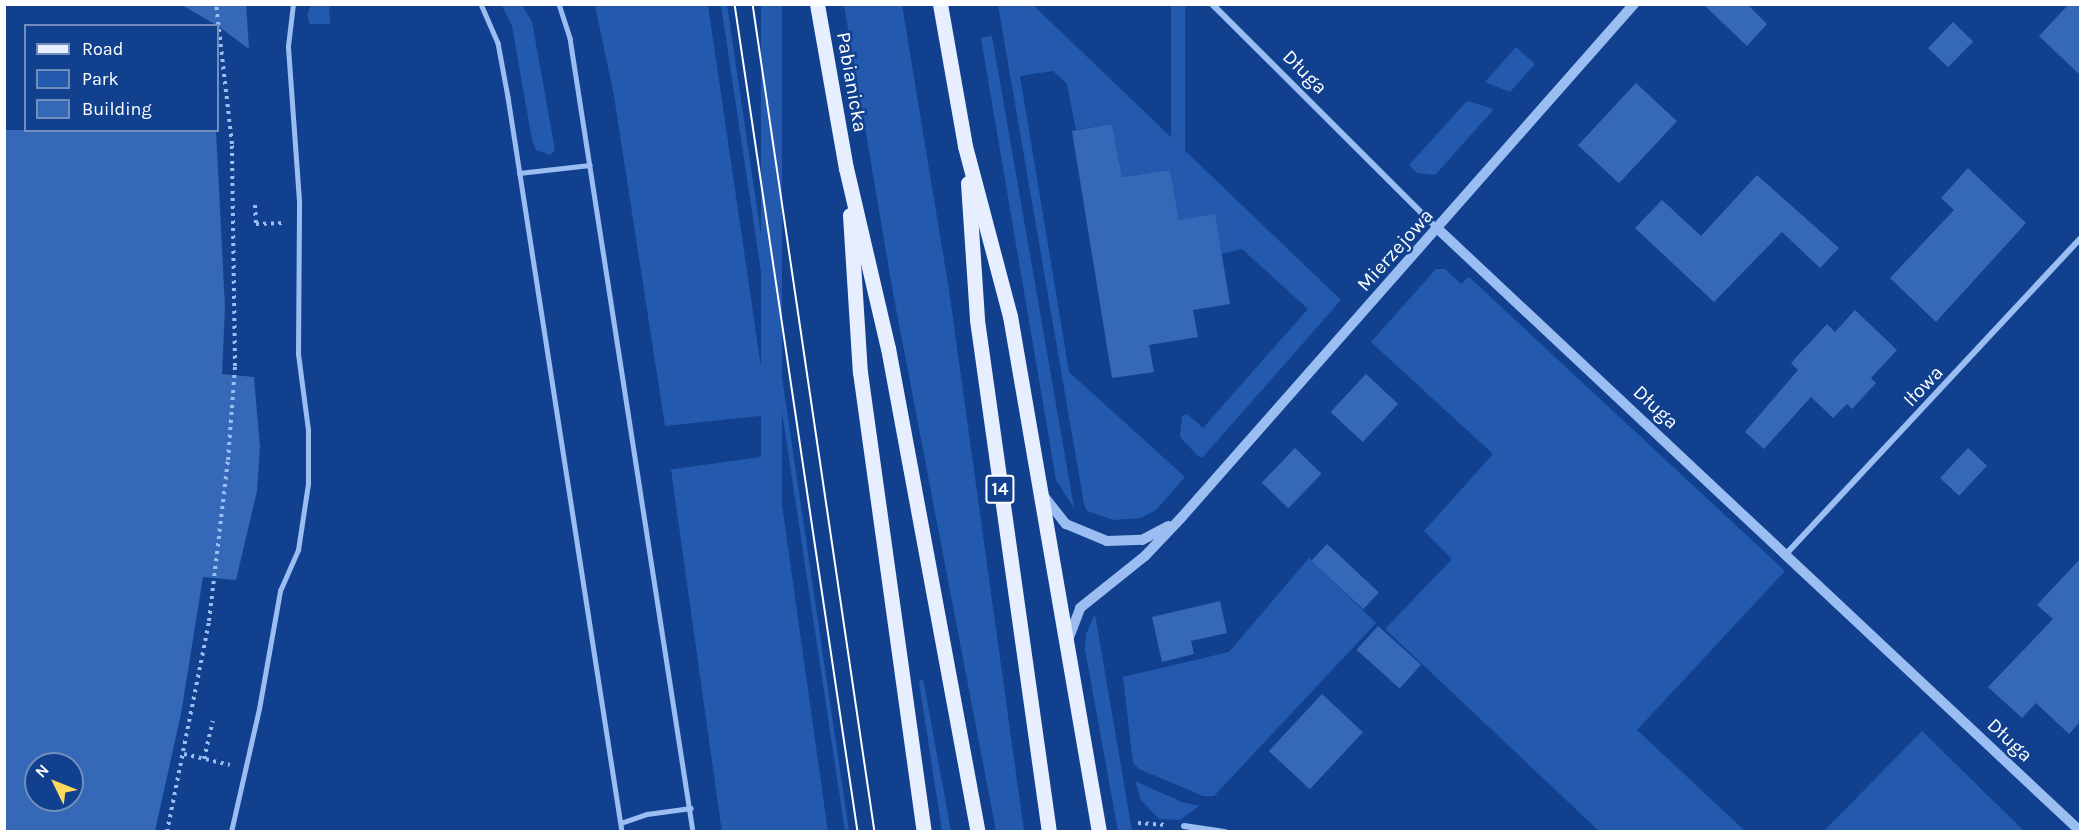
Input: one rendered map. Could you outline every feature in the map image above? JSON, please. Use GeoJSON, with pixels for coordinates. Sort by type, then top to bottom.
{"type":"FeatureCollection","features":[{"type":"Feature","properties":{"kind":"main road","name":"Pabianicka"},"geometry":{"type":"LineString","coordinates":[[817,4],[846,168]]}},
{"type":"Feature","properties":{"kind":"main road","name":"14"},"geometry":{"type":"LineString","coordinates":[[940,4],[965,146],[977,320],[1049,831]]}},
{"type":"Feature","properties":{"kind":"main road"},"geometry":{"type":"LineString","coordinates":[[965,146],[1010,316],[1099,831]]}},
{"type":"Feature","properties":{"kind":"main road"},"geometry":{"type":"LineString","coordinates":[[846,168],[860,372],[924,831]]}},
{"type":"Feature","properties":{"kind":"main road"},"geometry":{"type":"LineString","coordinates":[[846,168],[888,348],[978,831]]}},
{"type":"Feature","properties":{"kind":"street","name":"Długa"},"geometry":{"type":"LineString","coordinates":[[1212,4],[1438,229],[1787,553],[2080,831]]}},
{"type":"Feature","properties":{"kind":"street","name":"Mierzejowa"},"geometry":{"type":"LineString","coordinates":[[1068,643],[1080,608],[1145,556],[1181,518],[1634,4]]}},
{"type":"Feature","properties":{"kind":"street","name":"Iłowa"},"geometry":{"type":"LineString","coordinates":[[1787,553],[2080,239]]}},
{"type":"Feature","properties":{"kind":"street"},"geometry":{"type":"LineString","coordinates":[[1041,491],[1066,524],[1107,541],[1142,540],[1181,518]]}},
{"type":"Feature","properties":{"kind":"street"},"geometry":{"type":"LineString","coordinates":[[1184,826],[1225,831]]}},
{"type":"Feature","properties":{"kind":"lane"},"geometry":{"type":"LineString","coordinates":[[231,831],[246,769],[280,591],[298,550],[308,484],[308,430],[298,354],[299,222],[288,46],[293,4]]}},
{"type":"Feature","properties":{"kind":"lane"},"geometry":{"type":"LineString","coordinates":[[481,4],[498,43],[622,831]]}},
{"type":"Feature","properties":{"kind":"lane"},"geometry":{"type":"LineString","coordinates":[[559,4],[570,38],[693,831]]}},
{"type":"Feature","properties":{"kind":"lane"},"geometry":{"type":"LineString","coordinates":[[519,173],[590,165]]}},
{"type":"Feature","properties":{"kind":"lane"},"geometry":{"type":"LineString","coordinates":[[621,823],[647,814],[690,808]]}},
{"type":"Feature","properties":{"kind":"path"},"geometry":{"type":"LineString","coordinates":[[216,4],[218,24]]}},
{"type":"Feature","properties":{"kind":"path"},"geometry":{"type":"LineString","coordinates":[[166,831],[184,754],[209,621],[235,366],[232,155],[219,32]]}},
{"type":"Feature","properties":{"kind":"path"},"geometry":{"type":"LineString","coordinates":[[255,205],[255,224],[299,222]]}},
{"type":"Feature","properties":{"kind":"path"},"geometry":{"type":"LineString","coordinates":[[204,759],[213,721]]}},
{"type":"Feature","properties":{"kind":"path"},"geometry":{"type":"LineString","coordinates":[[184,754],[246,769]]}},
{"type":"Feature","properties":{"kind":"path"},"geometry":{"type":"LineString","coordinates":[[1138,823],[1184,826]]}},
{"type":"Feature","properties":{"kind":"green space"},"geometry":{"type":"Polygon","coordinates":[[[311,5],[329,5],[330,24],[310,24],[307,15],[311,5]]]}},
{"type":"Feature","properties":{"kind":"green space"},"geometry":{"type":"Polygon","coordinates":[[[502,5],[522,5],[532,22],[555,150],[550,155],[536,150],[532,140],[512,26],[502,5]]]}},
{"type":"Feature","properties":{"kind":"green space"},"geometry":{"type":"Polygon","coordinates":[[[595,5],[708,5],[768,415],[665,426],[614,96],[595,5]]]}},
{"type":"Feature","properties":{"kind":"green space"},"geometry":{"type":"Polygon","coordinates":[[[721,5],[727,5],[849,831],[845,831],[721,5]]]}},
{"type":"Feature","properties":{"kind":"green space"},"geometry":{"type":"Polygon","coordinates":[[[761,5],[782,5],[782,832],[761,832],[761,5]]]}},
{"type":"Feature","properties":{"kind":"green space"},"geometry":{"type":"Polygon","coordinates":[[[844,5],[902,5],[949,290],[1024,831],[996,831],[894,298],[844,5]]]}},
{"type":"Feature","properties":{"kind":"green space"},"geometry":{"type":"Polygon","coordinates":[[[998,5],[1033,5],[1341,300],[1202,458],[1197,455],[1180,437],[1182,416],[1187,414],[1203,428],[1308,309],[1242,249],[1221,254],[1179,220],[1170,170],[1122,177],[1112,124],[1076,130],[1067,84],[1053,71],[1020,76],[1069,372],[1185,477],[1156,510],[1141,518],[1113,520],[1087,511],[1084,504],[998,5]]]}},
{"type":"Feature","properties":{"kind":"green space"},"geometry":{"type":"Polygon","coordinates":[[[1171,5],[1185,5],[1185,166],[1171,166],[1171,5]]]}},
{"type":"Feature","properties":{"kind":"green space"},"geometry":{"type":"Polygon","coordinates":[[[992,36],[1074,508],[1056,480],[981,38],[992,36]]]}},
{"type":"Feature","properties":{"kind":"green space"},"geometry":{"type":"Polygon","coordinates":[[[1516,47],[1535,64],[1510,92],[1485,82],[1516,47]]]}},
{"type":"Feature","properties":{"kind":"green space"},"geometry":{"type":"Polygon","coordinates":[[[1467,101],[1494,109],[1435,175],[1417,173],[1409,165],[1467,101]]]}},
{"type":"Feature","properties":{"kind":"green space"},"geometry":{"type":"Polygon","coordinates":[[[1436,269],[1445,269],[1461,284],[1469,277],[1785,571],[1637,730],[1745,831],[1599,831],[1385,629],[1452,559],[1424,531],[1493,454],[1371,342],[1436,269]]]}},
{"type":"Feature","properties":{"kind":"green space"},"geometry":{"type":"Polygon","coordinates":[[[775,455],[828,831],[722,832],[671,470],[775,455]]]}},
{"type":"Feature","properties":{"kind":"green space"},"geometry":{"type":"Polygon","coordinates":[[[1309,558],[1376,623],[1214,796],[1203,796],[1139,769],[1133,763],[1123,677],[1229,652],[1309,558]]]}},
{"type":"Feature","properties":{"kind":"green space"},"geometry":{"type":"Polygon","coordinates":[[[1095,614],[1132,831],[1118,831],[1085,649],[1086,634],[1095,614]]]}},
{"type":"Feature","properties":{"kind":"green space"},"geometry":{"type":"Polygon","coordinates":[[[922,679],[951,831],[942,831],[919,682],[922,679]]]}},
{"type":"Feature","properties":{"kind":"green space"},"geometry":{"type":"Polygon","coordinates":[[[1922,731],[2024,831],[1824,831],[1922,731]]]}},
{"type":"Feature","properties":{"kind":"green space"},"geometry":{"type":"Polygon","coordinates":[[[1135,781],[1182,802],[1199,806],[1180,820],[1159,819],[1141,800],[1135,781]]]}},
{"type":"Feature","properties":{"kind":"building"},"geometry":{"type":"Polygon","coordinates":[[[180,4],[246,4],[249,49],[219,27],[219,24],[215,24],[180,4]]]}},
{"type":"Feature","properties":{"kind":"building"},"geometry":{"type":"Polygon","coordinates":[[[1703,4],[1747,4],[1767,24],[1747,46],[1703,4]]]}},
{"type":"Feature","properties":{"kind":"building"},"geometry":{"type":"Polygon","coordinates":[[[2069,4],[2080,4],[2080,75],[2039,36],[2069,4]]]}},
{"type":"Feature","properties":{"kind":"building"},"geometry":{"type":"Polygon","coordinates":[[[1953,22],[1973,41],[1948,67],[1928,48],[1953,22]]]}},
{"type":"Feature","properties":{"kind":"building"},"geometry":{"type":"Polygon","coordinates":[[[1636,83],[1677,121],[1619,183],[1578,145],[1636,83]]]}},
{"type":"Feature","properties":{"kind":"building"},"geometry":{"type":"Polygon","coordinates":[[[1112,124],[1122,177],[1170,170],[1179,220],[1215,214],[1230,304],[1193,310],[1198,337],[1149,345],[1154,372],[1112,378],[1072,131],[1112,124]]]}},
{"type":"Feature","properties":{"kind":"building"},"geometry":{"type":"Polygon","coordinates":[[[4,130],[24,130],[24,132],[216,132],[225,307],[222,374],[254,377],[260,447],[257,491],[236,580],[203,577],[181,714],[155,831],[4,831],[4,130]]]}},
{"type":"Feature","properties":{"kind":"building"},"geometry":{"type":"Polygon","coordinates":[[[1968,168],[2026,223],[1936,322],[1890,278],[1954,210],[1941,198],[1968,168]]]}},
{"type":"Feature","properties":{"kind":"building"},"geometry":{"type":"Polygon","coordinates":[[[1757,175],[1839,248],[1820,268],[1782,232],[1714,302],[1635,228],[1662,200],[1701,236],[1757,175]]]}},
{"type":"Feature","properties":{"kind":"building"},"geometry":{"type":"Polygon","coordinates":[[[1855,310],[1897,350],[1871,378],[1876,383],[1852,409],[1847,404],[1833,418],[1811,397],[1764,449],[1745,432],[1798,370],[1791,363],[1827,324],[1835,332],[1855,310]]]}},
{"type":"Feature","properties":{"kind":"building"},"geometry":{"type":"Polygon","coordinates":[[[1366,374],[1398,404],[1363,442],[1331,412],[1366,374]]]}},
{"type":"Feature","properties":{"kind":"building"},"geometry":{"type":"Polygon","coordinates":[[[1295,448],[1322,474],[1288,508],[1262,483],[1295,448]]]}},
{"type":"Feature","properties":{"kind":"building"},"geometry":{"type":"Polygon","coordinates":[[[1968,448],[1987,466],[1959,496],[1940,478],[1968,448]]]}},
{"type":"Feature","properties":{"kind":"building"},"geometry":{"type":"Polygon","coordinates":[[[1327,544],[1379,592],[1363,609],[1311,561],[1327,544]]]}},
{"type":"Feature","properties":{"kind":"building"},"geometry":{"type":"Polygon","coordinates":[[[2080,559],[2080,722],[2069,734],[2036,703],[2022,718],[1988,687],[2053,619],[2037,605],[2080,559]]]}},
{"type":"Feature","properties":{"kind":"building"},"geometry":{"type":"Polygon","coordinates":[[[1220,601],[1227,633],[1191,641],[1194,654],[1162,662],[1152,617],[1220,601]]]}},
{"type":"Feature","properties":{"kind":"building"},"geometry":{"type":"Polygon","coordinates":[[[1378,626],[1421,665],[1400,689],[1357,650],[1378,626]]]}},
{"type":"Feature","properties":{"kind":"building"},"geometry":{"type":"Polygon","coordinates":[[[1322,694],[1363,732],[1310,789],[1269,751],[1322,694]]]}},
{"type":"Feature","properties":{"kind":"tram line"},"geometry":{"type":"LineString","coordinates":[[735,4],[858,832]]}},
{"type":"Feature","properties":{"kind":"tram line"},"geometry":{"type":"LineString","coordinates":[[753,4],[875,832]]}}]}
